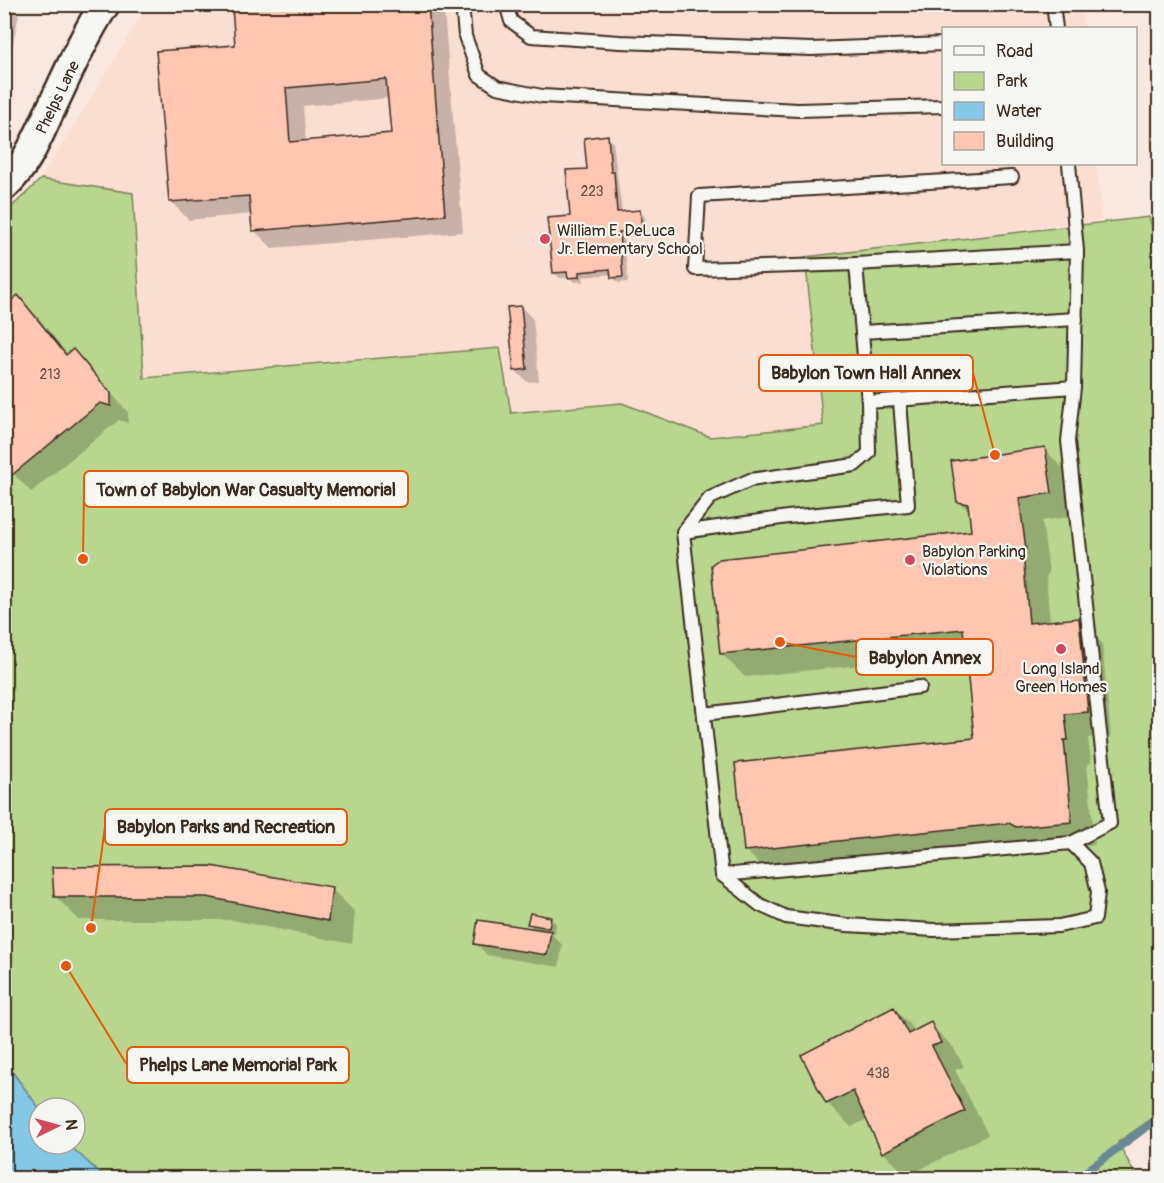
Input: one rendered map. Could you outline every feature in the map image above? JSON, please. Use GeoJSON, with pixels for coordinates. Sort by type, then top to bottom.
{"type":"FeatureCollection","features":[{"type":"Feature","properties":{"kind":"street","name":"Phelps Lane"},"geometry":{"type":"LineString","coordinates":[[4,186],[15,176],[30,154],[92,24],[105,4]]}},
{"type":"Feature","properties":{"kind":"lane"},"geometry":{"type":"LineString","coordinates":[[462,4],[465,36],[479,75],[497,87],[542,96],[798,110],[942,106]]}},
{"type":"Feature","properties":{"kind":"lane"},"geometry":{"type":"LineString","coordinates":[[506,4],[511,21],[531,36],[620,42],[811,49],[942,44]]}},
{"type":"Feature","properties":{"kind":"lane"},"geometry":{"type":"LineString","coordinates":[[1053,4],[1056,27]]}},
{"type":"Feature","properties":{"kind":"lane"},"geometry":{"type":"LineString","coordinates":[[722,875],[1071,843],[1110,823],[1068,441],[1074,387],[1077,251],[1069,165]]}},
{"type":"Feature","properties":{"kind":"lane"},"geometry":{"type":"LineString","coordinates":[[1012,177],[699,196],[695,268],[856,264],[1077,251]]}},
{"type":"Feature","properties":{"kind":"lane"},"geometry":{"type":"LineString","coordinates":[[856,264],[868,402],[869,453],[855,465],[750,480],[710,498],[683,532],[722,875],[760,905],[786,917],[847,925],[934,930],[1059,926],[1095,918],[1098,892],[1091,863],[1071,843]]}},
{"type":"Feature","properties":{"kind":"lane"},"geometry":{"type":"LineString","coordinates":[[862,332],[1076,319]]}},
{"type":"Feature","properties":{"kind":"lane"},"geometry":{"type":"LineString","coordinates":[[868,402],[1074,387]]}},
{"type":"Feature","properties":{"kind":"lane"},"geometry":{"type":"LineString","coordinates":[[683,532],[788,517],[908,505],[900,400]]}},
{"type":"Feature","properties":{"kind":"lane"},"geometry":{"type":"LineString","coordinates":[[704,714],[920,687]]}},
{"type":"Feature","properties":{"kind":"shaded area","name":"William E. DeLuca Jr. Elementary School"},"geometry":{"type":"Polygon","coordinates":[[[1081,4],[1084,27],[942,27],[942,165],[1096,165],[1102,220],[805,257],[823,425],[710,437],[622,403],[511,414],[499,348],[144,378],[133,194],[41,179],[148,5],[1081,4]]]}},
{"type":"Feature","properties":{"kind":"green space"},"geometry":{"type":"Polygon","coordinates":[[[41,179],[133,193],[144,378],[500,348],[511,413],[622,403],[710,437],[823,425],[805,257],[1149,217],[1160,249],[1160,1113],[1118,1142],[1137,1178],[105,1178],[81,1156],[87,1156],[87,1096],[30,1096],[5,1062],[4,214],[41,179]]]}},
{"type":"Feature","properties":{"kind":"water"},"geometry":{"type":"Polygon","coordinates":[[[5,1062],[30,1096],[27,1096],[27,1156],[81,1156],[105,1178],[5,1178],[5,1062]]]}},
{"type":"Feature","properties":{"kind":"building"},"geometry":{"type":"Polygon","coordinates":[[[274,4],[428,4],[445,215],[252,231],[249,196],[169,202],[156,51],[235,45],[232,8],[274,4]],[[386,79],[286,88],[290,142],[391,133],[386,79]]]}},
{"type":"Feature","properties":{"kind":"building"},"geometry":{"type":"Polygon","coordinates":[[[608,135],[617,212],[640,210],[642,230],[619,232],[623,277],[611,278],[610,269],[579,272],[579,277],[568,278],[567,272],[553,273],[547,218],[570,216],[566,170],[587,169],[584,138],[608,135]]]}},
{"type":"Feature","properties":{"kind":"building"},"geometry":{"type":"Polygon","coordinates":[[[18,295],[66,355],[73,349],[111,393],[111,406],[100,403],[12,475],[4,466],[4,307],[18,295]]]}},
{"type":"Feature","properties":{"kind":"building"},"geometry":{"type":"Polygon","coordinates":[[[521,306],[527,369],[514,371],[507,307],[521,306]]]}},
{"type":"Feature","properties":{"kind":"building"},"geometry":{"type":"Polygon","coordinates":[[[1045,447],[1052,493],[1019,498],[1026,549],[1023,553],[1029,623],[1079,618],[1088,712],[1065,714],[1068,740],[1064,740],[1072,822],[1016,827],[1009,823],[744,851],[735,763],[974,738],[963,629],[720,654],[711,565],[719,559],[971,531],[968,504],[957,502],[951,461],[1045,447]]]}},
{"type":"Feature","properties":{"kind":"building"},"geometry":{"type":"Polygon","coordinates":[[[211,866],[332,887],[328,921],[207,897],[54,897],[52,867],[211,866]]]}},
{"type":"Feature","properties":{"kind":"building"},"geometry":{"type":"Polygon","coordinates":[[[530,913],[551,917],[549,928],[527,924],[530,913]]]}},
{"type":"Feature","properties":{"kind":"building"},"geometry":{"type":"Polygon","coordinates":[[[478,920],[551,931],[547,955],[474,944],[478,920]]]}},
{"type":"Feature","properties":{"kind":"building"},"geometry":{"type":"Polygon","coordinates":[[[894,1007],[908,1034],[931,1022],[941,1043],[932,1046],[965,1111],[882,1153],[853,1091],[826,1104],[801,1055],[894,1007]]]}},
{"type":"Feature","properties":{"kind":"waterway"},"geometry":{"type":"LineString","coordinates":[[1077,1178],[1160,1117]]}},
{"type":"Feature","properties":{"kind":"place","name":"William E. DeLuca Jr. Elementary School"},"geometry":{"type":"Point","coordinates":[545,239]}},
{"type":"Feature","properties":{"kind":"place","name":"Babylon Town Hall Annex"},"geometry":{"type":"Point","coordinates":[995,455]}},
{"type":"Feature","properties":{"kind":"place","name":"Town of Babylon War Casualty Memorial"},"geometry":{"type":"Point","coordinates":[83,559]}},
{"type":"Feature","properties":{"kind":"place","name":"Babylon Parking Violations"},"geometry":{"type":"Point","coordinates":[910,560]}},
{"type":"Feature","properties":{"kind":"place","name":"Babylon Annex"},"geometry":{"type":"Point","coordinates":[780,642]}},
{"type":"Feature","properties":{"kind":"place","name":"Long Island Green Homes"},"geometry":{"type":"Point","coordinates":[1061,649]}},
{"type":"Feature","properties":{"kind":"place","name":"Babylon Parks and Recreation"},"geometry":{"type":"Point","coordinates":[91,928]}},
{"type":"Feature","properties":{"kind":"place","name":"Phelps Lane Memorial Park"},"geometry":{"type":"Point","coordinates":[66,966]}}]}
